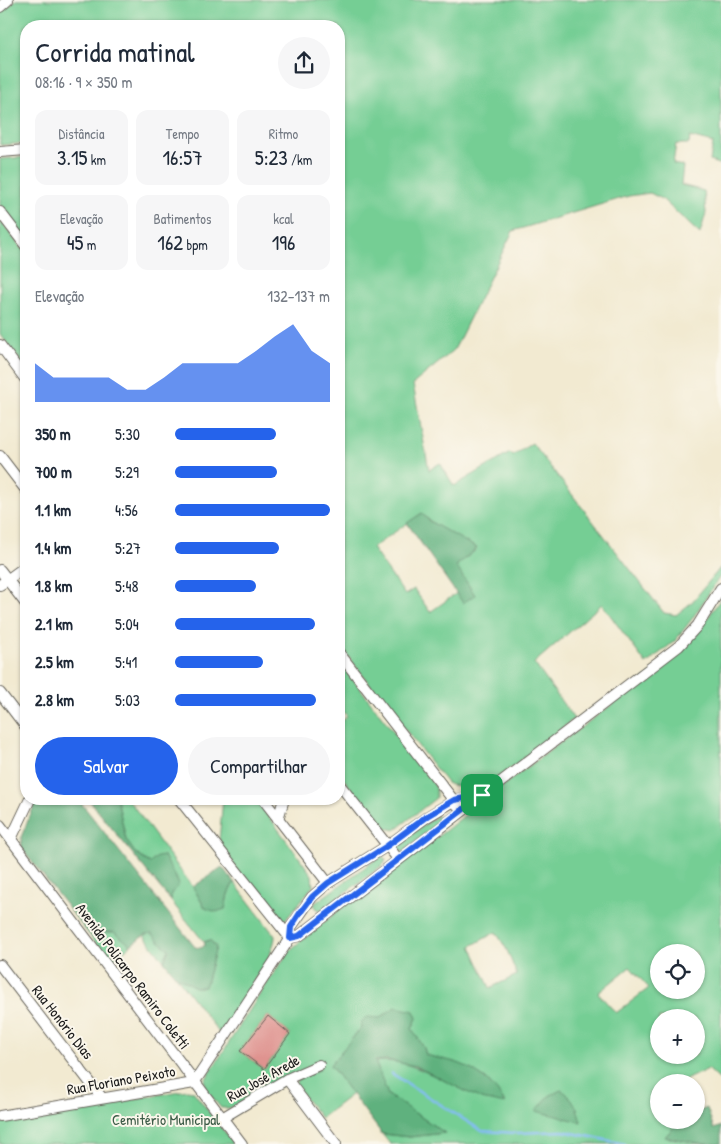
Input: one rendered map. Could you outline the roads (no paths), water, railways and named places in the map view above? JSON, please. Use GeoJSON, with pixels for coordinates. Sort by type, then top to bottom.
{"type":"FeatureCollection","features":[{"type":"Feature","properties":{"kind":"street"},"geometry":{"type":"LineString","coordinates":[[0,7],[8,0]]}},
{"type":"Feature","properties":{"kind":"street"},"geometry":{"type":"LineString","coordinates":[[0,152],[20,150]]}},
{"type":"Feature","properties":{"kind":"street"},"geometry":{"type":"LineString","coordinates":[[0,212],[20,238]]}},
{"type":"Feature","properties":{"kind":"street"},"geometry":{"type":"LineString","coordinates":[[0,345],[20,372]]}},
{"type":"Feature","properties":{"kind":"street"},"geometry":{"type":"LineString","coordinates":[[0,456],[20,482]]}},
{"type":"Feature","properties":{"kind":"street"},"geometry":{"type":"LineString","coordinates":[[0,570],[4,583],[20,598]]}},
{"type":"Feature","properties":{"kind":"street"},"geometry":{"type":"LineString","coordinates":[[4,583],[20,571]]}},
{"type":"Feature","properties":{"kind":"street"},"geometry":{"type":"LineString","coordinates":[[482,795],[678,646],[698,624],[721,588]]}},
{"type":"Feature","properties":{"kind":"street"},"geometry":{"type":"LineString","coordinates":[[345,661],[462,811]]}},
{"type":"Feature","properties":{"kind":"street"},"geometry":{"type":"LineString","coordinates":[[0,693],[20,719]]}},
{"type":"Feature","properties":{"kind":"street"},"geometry":{"type":"LineString","coordinates":[[345,792],[398,859]]}},
{"type":"Feature","properties":{"kind":"street","name":"Rua Floriano Peixoto"},"geometry":{"type":"LineString","coordinates":[[2,1112],[194,1083],[290,938],[291,927],[312,897],[328,883],[387,846],[427,816],[454,800],[482,795]]}},
{"type":"Feature","properties":{"kind":"street","name":"Rua Floriano Peixoto"},"geometry":{"type":"LineString","coordinates":[[290,938],[299,936],[482,795]]}},
{"type":"Feature","properties":{"kind":"street"},"geometry":{"type":"LineString","coordinates":[[11,840],[27,805]]}},
{"type":"Feature","properties":{"kind":"street"},"geometry":{"type":"LineString","coordinates":[[184,805],[290,938]]}},
{"type":"Feature","properties":{"kind":"street"},"geometry":{"type":"LineString","coordinates":[[268,805],[328,883]]}},
{"type":"Feature","properties":{"kind":"street"},"geometry":{"type":"LineString","coordinates":[[278,819],[282,805]]}},
{"type":"Feature","properties":{"kind":"street","name":"Avenida Policarpo Ramiro Coletti"},"geometry":{"type":"LineString","coordinates":[[0,825],[242,1144]]}},
{"type":"Feature","properties":{"kind":"street","name":"Rua Honório Dias"},"geometry":{"type":"LineString","coordinates":[[0,965],[102,1098]]}},
{"type":"Feature","properties":{"kind":"street","name":"Rua José Arede"},"geometry":{"type":"LineString","coordinates":[[222,1118],[287,1079],[319,1065]]}},
{"type":"Feature","properties":{"kind":"street"},"geometry":{"type":"LineString","coordinates":[[287,1079],[336,1144]]}},
{"type":"Feature","properties":{"kind":"waterway"},"geometry":{"type":"LineString","coordinates":[[391,1073],[482,1131],[517,1133],[563,1131],[625,1144]]}},
{"type":"Feature","properties":{"kind":"park label","name":"Cemitério Municipal"},"geometry":{"type":"Point","coordinates":[166,1119]}}]}
